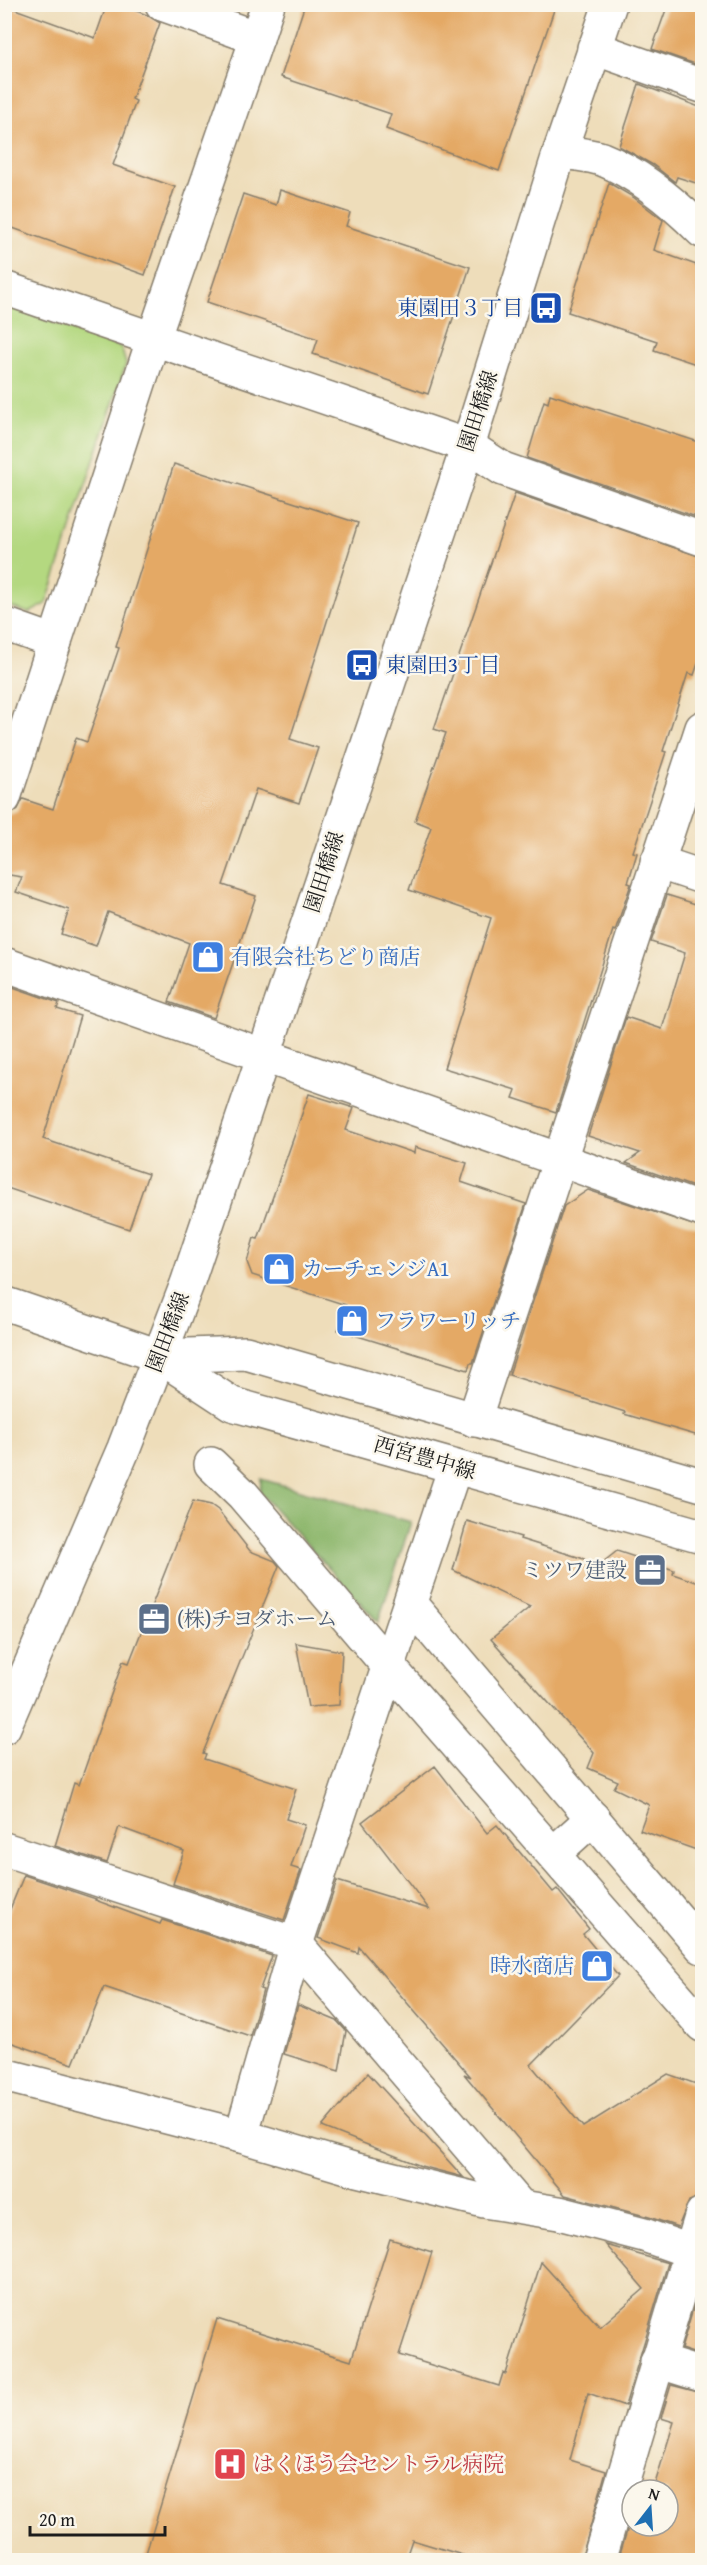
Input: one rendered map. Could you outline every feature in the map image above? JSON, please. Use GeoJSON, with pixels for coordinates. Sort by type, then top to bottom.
{"type":"FeatureCollection","features":[{"type":"Feature","properties":{"kind":"street"},"geometry":{"type":"LineString","coordinates":[[162,4],[257,38]]}},
{"type":"Feature","properties":{"kind":"street"},"geometry":{"type":"LineString","coordinates":[[4,798],[153,340],[268,4]]}},
{"type":"Feature","properties":{"kind":"street","name":"園田橋線"},"geometry":{"type":"LineString","coordinates":[[4,1727],[124,1448],[187,1284],[468,446],[560,151],[610,4]]}},
{"type":"Feature","properties":{"kind":"street"},"geometry":{"type":"LineString","coordinates":[[594,48],[702,86]]}},
{"type":"Feature","properties":{"kind":"street"},"geometry":{"type":"LineString","coordinates":[[560,151],[602,159],[640,179],[668,200],[702,231]]}},
{"type":"Feature","properties":{"kind":"street"},"geometry":{"type":"LineString","coordinates":[[4,288],[468,446],[503,469],[702,538]]}},
{"type":"Feature","properties":{"kind":"street"},"geometry":{"type":"LineString","coordinates":[[4,624],[55,642]]}},
{"type":"Feature","properties":{"kind":"street"},"geometry":{"type":"LineString","coordinates":[[474,1420],[702,728]]}},
{"type":"Feature","properties":{"kind":"street"},"geometry":{"type":"LineString","coordinates":[[657,862],[702,877]]}},
{"type":"Feature","properties":{"kind":"street"},"geometry":{"type":"LineString","coordinates":[[4,964],[702,1210]]}},
{"type":"Feature","properties":{"kind":"street","name":"西宮豊中線"},"geometry":{"type":"LineString","coordinates":[[4,1303],[159,1356],[232,1404],[702,1536]]}},
{"type":"Feature","properties":{"kind":"street","name":"西宮豊中線"},"geometry":{"type":"LineString","coordinates":[[159,1356],[246,1353],[702,1485]]}},
{"type":"Feature","properties":{"kind":"street"},"geometry":{"type":"LineString","coordinates":[[211,1464],[243,1495],[390,1668],[702,2025]]}},
{"type":"Feature","properties":{"kind":"street"},"geometry":{"type":"LineString","coordinates":[[242,2136],[296,1944],[411,1605],[455,1467]]}},
{"type":"Feature","properties":{"kind":"street"},"geometry":{"type":"LineString","coordinates":[[411,1605],[702,1947]]}},
{"type":"Feature","properties":{"kind":"street"},"geometry":{"type":"LineString","coordinates":[[553,1854],[593,1818]]}},
{"type":"Feature","properties":{"kind":"street"},"geometry":{"type":"LineString","coordinates":[[4,1849],[296,1944],[520,2206]]}},
{"type":"Feature","properties":{"kind":"street"},"geometry":{"type":"LineString","coordinates":[[4,2075],[484,2201],[559,2213],[633,2233],[698,2234],[657,2361],[599,2560]]}},
{"type":"Feature","properties":{"kind":"street"},"geometry":{"type":"LineString","coordinates":[[657,2361],[702,2375]]}},
{"type":"Feature","properties":{"kind":"green space"},"geometry":{"type":"Polygon","coordinates":[[[5,305],[121,347],[126,364],[46,604],[29,613],[5,605],[5,305]]]}},
{"type":"Feature","properties":{"kind":"green space"},"geometry":{"type":"Polygon","coordinates":[[[261,1479],[411,1522],[378,1622],[260,1493],[261,1479]]]}},
{"type":"Feature","properties":{"kind":"building"},"geometry":{"type":"Polygon","coordinates":[[[107,4],[118,4],[147,15],[160,23],[132,99],[136,101],[113,165],[175,187],[145,275],[4,225],[4,5],[95,38],[107,4]]]}},
{"type":"Feature","properties":{"kind":"building"},"geometry":{"type":"Polygon","coordinates":[[[305,4],[556,4],[499,171],[386,129],[391,114],[281,77],[305,4]]]}},
{"type":"Feature","properties":{"kind":"building"},"geometry":{"type":"Polygon","coordinates":[[[668,4],[702,4],[702,54],[698,65],[652,49],[668,4]]]}},
{"type":"Feature","properties":{"kind":"building"},"geometry":{"type":"Polygon","coordinates":[[[639,84],[702,108],[702,185],[677,177],[675,182],[653,165],[619,146],[639,84]]]}},
{"type":"Feature","properties":{"kind":"building"},"geometry":{"type":"Polygon","coordinates":[[[609,183],[633,197],[663,220],[654,250],[702,267],[702,366],[654,350],[657,341],[568,312],[609,183]]]}},
{"type":"Feature","properties":{"kind":"building"},"geometry":{"type":"Polygon","coordinates":[[[280,190],[350,213],[346,226],[470,267],[428,394],[313,354],[318,339],[207,302],[243,194],[276,205],[280,190]]]}},
{"type":"Feature","properties":{"kind":"building"},"geometry":{"type":"Polygon","coordinates":[[[550,394],[702,443],[702,519],[527,458],[544,401],[548,403],[550,394]]]}},
{"type":"Feature","properties":{"kind":"building"},"geometry":{"type":"Polygon","coordinates":[[[174,464],[358,523],[290,739],[318,748],[299,803],[256,789],[223,885],[256,896],[214,1018],[169,1002],[189,943],[108,912],[96,946],[61,934],[69,910],[16,892],[22,877],[4,874],[4,816],[17,811],[23,799],[53,809],[76,738],[87,742],[119,648],[116,647],[174,464]]]}},
{"type":"Feature","properties":{"kind":"building"},"geometry":{"type":"Polygon","coordinates":[[[515,493],[702,557],[702,652],[694,675],[688,673],[663,751],[666,752],[633,852],[637,853],[628,883],[631,884],[615,931],[613,930],[556,1112],[513,1098],[516,1090],[444,1068],[491,918],[409,890],[431,827],[415,821],[446,733],[434,729],[515,493]]]}},
{"type":"Feature","properties":{"kind":"building"},"geometry":{"type":"Polygon","coordinates":[[[667,895],[702,906],[702,1190],[626,1163],[640,1153],[588,1136],[626,1017],[662,1029],[685,953],[651,942],[667,895]]]}},
{"type":"Feature","properties":{"kind":"building"},"geometry":{"type":"Polygon","coordinates":[[[4,984],[59,1003],[57,1009],[80,1016],[43,1139],[148,1174],[129,1229],[4,1187],[4,984]]]}},
{"type":"Feature","properties":{"kind":"building"},"geometry":{"type":"Polygon","coordinates":[[[309,1094],[354,1108],[346,1130],[414,1153],[415,1147],[467,1163],[461,1182],[526,1204],[473,1363],[470,1363],[468,1370],[338,1330],[346,1305],[252,1275],[247,1262],[254,1238],[258,1239],[309,1094]]]}},
{"type":"Feature","properties":{"kind":"building"},"geometry":{"type":"Polygon","coordinates":[[[588,1190],[702,1228],[702,1437],[624,1414],[625,1412],[509,1375],[564,1206],[588,1190]]]}},
{"type":"Feature","properties":{"kind":"building"},"geometry":{"type":"Polygon","coordinates":[[[193,1501],[211,1505],[218,1510],[250,1551],[275,1561],[279,1566],[203,1753],[206,1754],[204,1759],[296,1789],[286,1819],[305,1825],[291,1867],[301,1870],[284,1920],[173,1884],[184,1851],[119,1827],[107,1863],[55,1846],[74,1783],[79,1785],[123,1661],[129,1663],[193,1501]]]}},
{"type":"Feature","properties":{"kind":"building"},"geometry":{"type":"Polygon","coordinates":[[[467,1521],[584,1559],[593,1570],[617,1551],[674,1570],[673,1574],[702,1584],[702,1852],[640,1830],[649,1805],[614,1788],[618,1781],[588,1768],[594,1753],[491,1639],[530,1607],[453,1570],[467,1521]]]}},
{"type":"Feature","properties":{"kind":"building"},"geometry":{"type":"Polygon","coordinates":[[[296,1643],[342,1651],[339,1705],[308,1707],[296,1643]]]}},
{"type":"Feature","properties":{"kind":"building"},"geometry":{"type":"Polygon","coordinates":[[[435,1766],[487,1833],[497,1825],[553,1892],[557,1889],[589,1929],[583,1934],[618,1976],[531,2065],[583,2127],[668,2074],[702,2086],[702,2196],[689,2201],[678,2227],[565,2195],[464,2074],[471,2077],[359,1947],[358,1953],[318,1938],[337,1881],[429,1909],[362,1822],[435,1766]]]}},
{"type":"Feature","properties":{"kind":"building"},"geometry":{"type":"Polygon","coordinates":[[[24,1875],[96,1899],[160,1924],[162,1920],[272,1956],[260,1989],[263,1990],[250,2036],[104,1987],[73,2064],[4,2040],[4,1924],[24,1875]]]}},
{"type":"Feature","properties":{"kind":"building"},"geometry":{"type":"Polygon","coordinates":[[[298,2005],[337,2021],[346,2031],[339,2071],[284,2054],[298,2005]]]}},
{"type":"Feature","properties":{"kind":"building"},"geometry":{"type":"Polygon","coordinates":[[[368,2073],[463,2177],[421,2166],[322,2127],[368,2073]]]}},
{"type":"Feature","properties":{"kind":"building"},"geometry":{"type":"Polygon","coordinates":[[[390,2239],[432,2252],[399,2355],[499,2386],[503,2373],[506,2374],[541,2262],[600,2327],[644,2289],[606,2245],[668,2263],[625,2406],[588,2393],[570,2460],[606,2471],[581,2560],[479,2560],[412,2540],[405,2560],[144,2560],[217,2319],[351,2361],[390,2239]]]}},
{"type":"Feature","properties":{"kind":"building"},"geometry":{"type":"Polygon","coordinates":[[[702,2278],[702,2356],[681,2349],[702,2278]]]}},
{"type":"Feature","properties":{"kind":"building"},"geometry":{"type":"Polygon","coordinates":[[[671,2385],[702,2393],[702,2560],[618,2560],[625,2538],[680,2538],[680,2478],[657,2478],[674,2422],[661,2418],[671,2385]]]}},
{"type":"Feature","properties":{"kind":"place","name":"東園田３丁目"},"geometry":{"type":"Point","coordinates":[546,308]}},
{"type":"Feature","properties":{"kind":"place","name":"東園田3丁目"},"geometry":{"type":"Point","coordinates":[362,665]}},
{"type":"Feature","properties":{"kind":"place","name":"有限会社ちどり商店"},"geometry":{"type":"Point","coordinates":[208,957]}},
{"type":"Feature","properties":{"kind":"place","name":"カーチェンジA1"},"geometry":{"type":"Point","coordinates":[279,1269]}},
{"type":"Feature","properties":{"kind":"place","name":"フラワーリッチ"},"geometry":{"type":"Point","coordinates":[352,1321]}},
{"type":"Feature","properties":{"kind":"place","name":"ミツワ建設"},"geometry":{"type":"Point","coordinates":[650,1570]}},
{"type":"Feature","properties":{"kind":"place","name":"(株)チヨダホーム"},"geometry":{"type":"Point","coordinates":[154,1619]}},
{"type":"Feature","properties":{"kind":"place","name":"時水商店"},"geometry":{"type":"Point","coordinates":[597,1966]}},
{"type":"Feature","properties":{"kind":"place","name":"はくほう会セントラル病院"},"geometry":{"type":"Point","coordinates":[230,2464]}}]}
